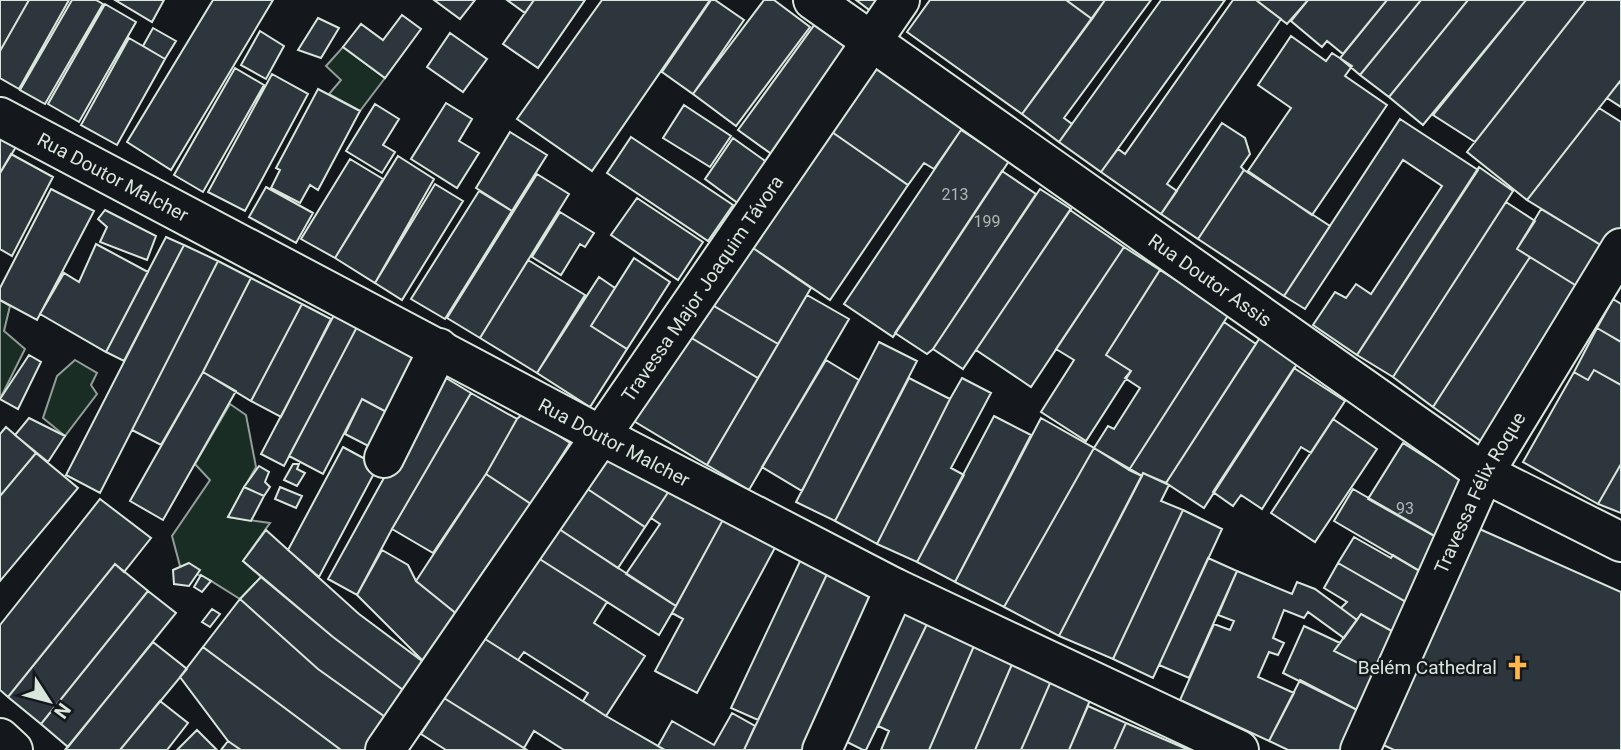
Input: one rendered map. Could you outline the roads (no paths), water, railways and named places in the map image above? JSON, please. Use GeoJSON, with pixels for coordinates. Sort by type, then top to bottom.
{"type":"FeatureCollection","features":[{"type":"Feature","properties":{"kind":"street","name":"Rua Doutor Assis"},"geometry":{"type":"LineString","coordinates":[[813,0],[1484,473],[1621,542]]}},
{"type":"Feature","properties":{"kind":"street","name":"Travessa Major Joaquim Távora"},"geometry":{"type":"LineString","coordinates":[[385,750],[900,0]]}},
{"type":"Feature","properties":{"kind":"street","name":"Rua Doutor Malcher"},"geometry":{"type":"LineString","coordinates":[[0,117],[895,588],[1238,750]]}},
{"type":"Feature","properties":{"kind":"street","name":"Travessa Félix Roque"},"geometry":{"type":"LineString","coordinates":[[1360,750],[1484,473],[1621,248]]}},
{"type":"Feature","properties":{"kind":"street"},"geometry":{"type":"LineString","coordinates":[[384,458],[439,348]]}},
{"type":"Feature","properties":{"kind":"street"},"geometry":{"type":"LineString","coordinates":[[822,750],[895,588]]}},
{"type":"Feature","properties":{"kind":"street"},"geometry":{"type":"LineString","coordinates":[[0,738],[13,750]]}},
{"type":"Feature","properties":{"kind":"place","name":"Belém Cathedral"},"geometry":{"type":"Point","coordinates":[1517,667]}}]}
